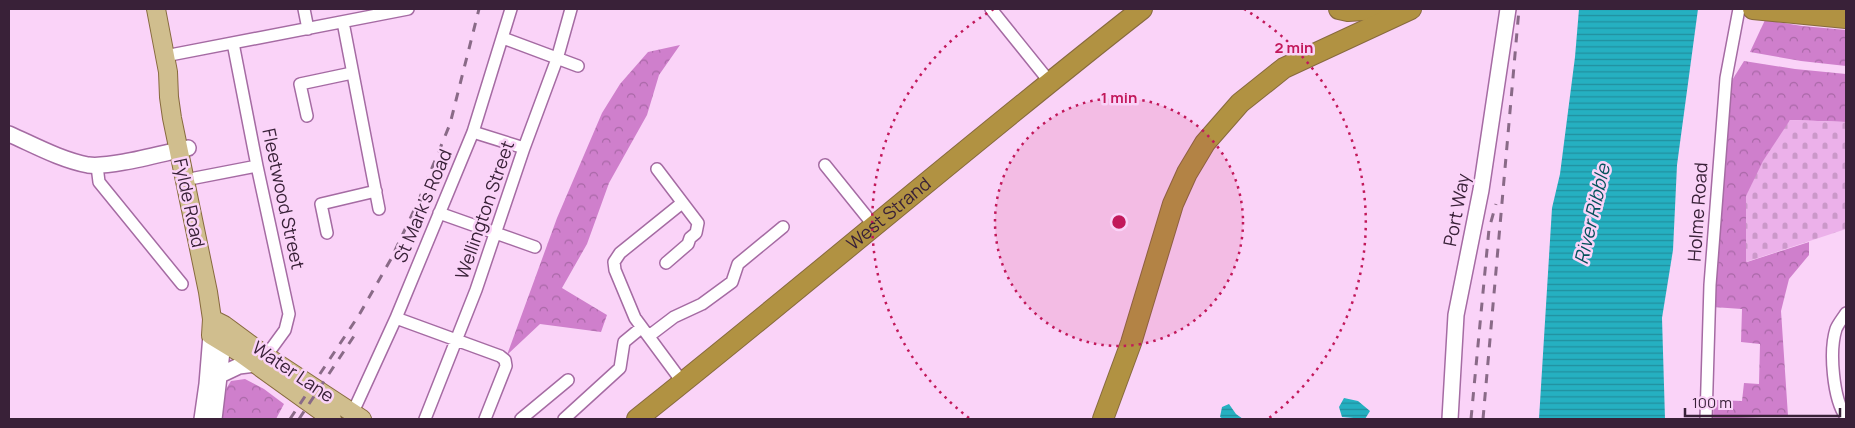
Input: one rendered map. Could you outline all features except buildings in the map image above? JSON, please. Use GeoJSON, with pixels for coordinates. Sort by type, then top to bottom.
{"type":"FeatureCollection","features":[{"type":"Feature","properties":{"kind":"highway","name":"West Strand"},"geometry":{"type":"LineString","coordinates":[[637,419],[875,227],[1049,81],[1142,9]]}},
{"type":"Feature","properties":{"kind":"highway"},"geometry":{"type":"LineString","coordinates":[[1340,9],[1380,9]]}},
{"type":"Feature","properties":{"kind":"highway"},"geometry":{"type":"LineString","coordinates":[[1103,419],[1130,343],[1173,204],[1205,143],[1240,103],[1284,68],[1411,9]]}},
{"type":"Feature","properties":{"kind":"highway"},"geometry":{"type":"LineString","coordinates":[[1753,9],[1846,18]]}},
{"type":"Feature","properties":{"kind":"main road","name":"Fylde Road"},"geometry":{"type":"LineString","coordinates":[[156,9],[166,64],[169,97],[183,149],[218,330]]}},
{"type":"Feature","properties":{"kind":"main road","name":"Fylde Road"},"geometry":{"type":"LineString","coordinates":[[183,149],[195,178],[218,287],[218,330]]}},
{"type":"Feature","properties":{"kind":"main road","name":"Water Lane"},"geometry":{"type":"LineString","coordinates":[[218,330],[260,360],[332,419]]}},
{"type":"Feature","properties":{"kind":"main road","name":"Water Lane"},"geometry":{"type":"LineString","coordinates":[[260,360],[357,416]]}},
{"type":"Feature","properties":{"kind":"street"},"geometry":{"type":"LineString","coordinates":[[304,9],[308,29]]}},
{"type":"Feature","properties":{"kind":"street"},"geometry":{"type":"LineString","coordinates":[[166,64],[234,43],[402,9]]}},
{"type":"Feature","properties":{"kind":"street","name":"St Mark's Road"},"geometry":{"type":"LineString","coordinates":[[357,416],[473,132],[511,9]]}},
{"type":"Feature","properties":{"kind":"street","name":"Wellington Street"},"geometry":{"type":"LineString","coordinates":[[425,419],[458,340],[524,148],[557,59],[571,9]]}},
{"type":"Feature","properties":{"kind":"street"},"geometry":{"type":"LineString","coordinates":[[990,9],[1049,81]]}},
{"type":"Feature","properties":{"kind":"street","name":"Port Way"},"geometry":{"type":"LineString","coordinates":[[1450,419],[1456,315],[1481,190],[1508,9]]}},
{"type":"Feature","properties":{"kind":"street","name":"Holme Road"},"geometry":{"type":"LineString","coordinates":[[1706,419],[1710,285],[1726,78],[1739,9]]}},
{"type":"Feature","properties":{"kind":"street"},"geometry":{"type":"LineString","coordinates":[[343,22],[380,209]]}},
{"type":"Feature","properties":{"kind":"street"},"geometry":{"type":"LineString","coordinates":[[503,38],[578,66]]}},
{"type":"Feature","properties":{"kind":"street","name":"Fleetwood Street"},"geometry":{"type":"LineString","coordinates":[[234,43],[257,166],[290,314],[285,330],[260,360]]}},
{"type":"Feature","properties":{"kind":"street"},"geometry":{"type":"LineString","coordinates":[[307,116],[300,84],[352,73]]}},
{"type":"Feature","properties":{"kind":"street"},"geometry":{"type":"LineString","coordinates":[[473,132],[524,148]]}},
{"type":"Feature","properties":{"kind":"street"},"geometry":{"type":"LineString","coordinates":[[9,134],[73,162],[97,166],[183,149]]}},
{"type":"Feature","properties":{"kind":"street"},"geometry":{"type":"LineString","coordinates":[[825,165],[875,227]]}},
{"type":"Feature","properties":{"kind":"street"},"geometry":{"type":"LineString","coordinates":[[97,166],[99,182],[182,284]]}},
{"type":"Feature","properties":{"kind":"street"},"geometry":{"type":"LineString","coordinates":[[195,178],[257,166]]}},
{"type":"Feature","properties":{"kind":"street"},"geometry":{"type":"LineString","coordinates":[[657,169],[698,223],[696,233],[690,238],[688,244],[666,263]]}},
{"type":"Feature","properties":{"kind":"street"},"geometry":{"type":"LineString","coordinates":[[328,234],[321,204],[376,191]]}},
{"type":"Feature","properties":{"kind":"street"},"geometry":{"type":"LineString","coordinates":[[682,202],[620,253],[614,262],[615,270],[635,317],[683,383]]}},
{"type":"Feature","properties":{"kind":"street"},"geometry":{"type":"LineString","coordinates":[[439,213],[536,247]]}},
{"type":"Feature","properties":{"kind":"street"},"geometry":{"type":"LineString","coordinates":[[564,419],[620,368],[624,342],[702,304],[732,282],[738,264],[783,227]]}},
{"type":"Feature","properties":{"kind":"street"},"geometry":{"type":"LineString","coordinates":[[1846,313],[1836,329],[1832,357],[1842,411],[1846,417]]}},
{"type":"Feature","properties":{"kind":"street"},"geometry":{"type":"LineString","coordinates":[[396,318],[500,356],[505,360],[506,366],[485,419]]}},
{"type":"Feature","properties":{"kind":"street"},"geometry":{"type":"LineString","coordinates":[[214,419],[220,375],[218,330]]}},
{"type":"Feature","properties":{"kind":"street"},"geometry":{"type":"LineString","coordinates":[[202,419],[218,330]]}},
{"type":"Feature","properties":{"kind":"street"},"geometry":{"type":"LineString","coordinates":[[220,375],[239,366],[260,360]]}},
{"type":"Feature","properties":{"kind":"street"},"geometry":{"type":"LineString","coordinates":[[521,419],[568,380]]}},
{"type":"Feature","properties":{"kind":"green space"},"geometry":{"type":"Polygon","coordinates":[[[1765,20],[1846,30],[1846,66],[1801,61],[1750,52],[1765,20]]]}},
{"type":"Feature","properties":{"kind":"green space"},"geometry":{"type":"Polygon","coordinates":[[[680,45],[659,75],[647,115],[609,183],[587,244],[562,288],[607,315],[601,332],[540,324],[507,355],[557,218],[602,113],[620,84],[648,52],[680,45]]]}},
{"type":"Feature","properties":{"kind":"green space"},"geometry":{"type":"Polygon","coordinates":[[[1744,61],[1846,74],[1846,122],[1790,120],[1747,262],[1809,242],[1809,255],[1789,279],[1781,311],[1788,416],[1713,419],[1714,400],[1742,401],[1744,383],[1759,384],[1760,344],[1741,342],[1742,309],[1713,307],[1731,82],[1744,61]]]}},
{"type":"Feature","properties":{"kind":"green space"},"geometry":{"type":"Polygon","coordinates":[[[1790,120],[1846,122],[1846,229],[1746,262],[1746,196],[1763,161],[1790,120]]]}},
{"type":"Feature","properties":{"kind":"green space"},"geometry":{"type":"Polygon","coordinates":[[[245,379],[264,389],[284,404],[276,419],[221,419],[221,397],[231,381],[245,379]]]}},
{"type":"Feature","properties":{"kind":"water","name":"River Ribble"},"geometry":{"type":"Polygon","coordinates":[[[1579,9],[1698,9],[1677,165],[1673,250],[1662,318],[1665,419],[1539,419],[1552,208],[1560,174],[1575,57],[1579,9]]]}},
{"type":"Feature","properties":{"kind":"water"},"geometry":{"type":"Polygon","coordinates":[[[1344,398],[1358,401],[1370,411],[1365,419],[1342,417],[1339,407],[1344,398]]]}},
{"type":"Feature","properties":{"kind":"water"},"geometry":{"type":"Polygon","coordinates":[[[1229,404],[1236,414],[1243,419],[1223,419],[1220,417],[1222,407],[1229,404]]]}},
{"type":"Feature","properties":{"kind":"railway"},"geometry":{"type":"LineString","coordinates":[[290,419],[359,315],[391,259],[418,202],[450,124],[479,9]]}},
{"type":"Feature","properties":{"kind":"railway"},"geometry":{"type":"LineString","coordinates":[[1483,419],[1519,9]]}},
{"type":"Feature","properties":{"kind":"railway"},"geometry":{"type":"LineString","coordinates":[[1471,419],[1489,229],[1496,204]]}},
{"type":"Feature","properties":{"kind":"railway"},"geometry":{"type":"LineString","coordinates":[[299,419],[354,336]]}}]}
